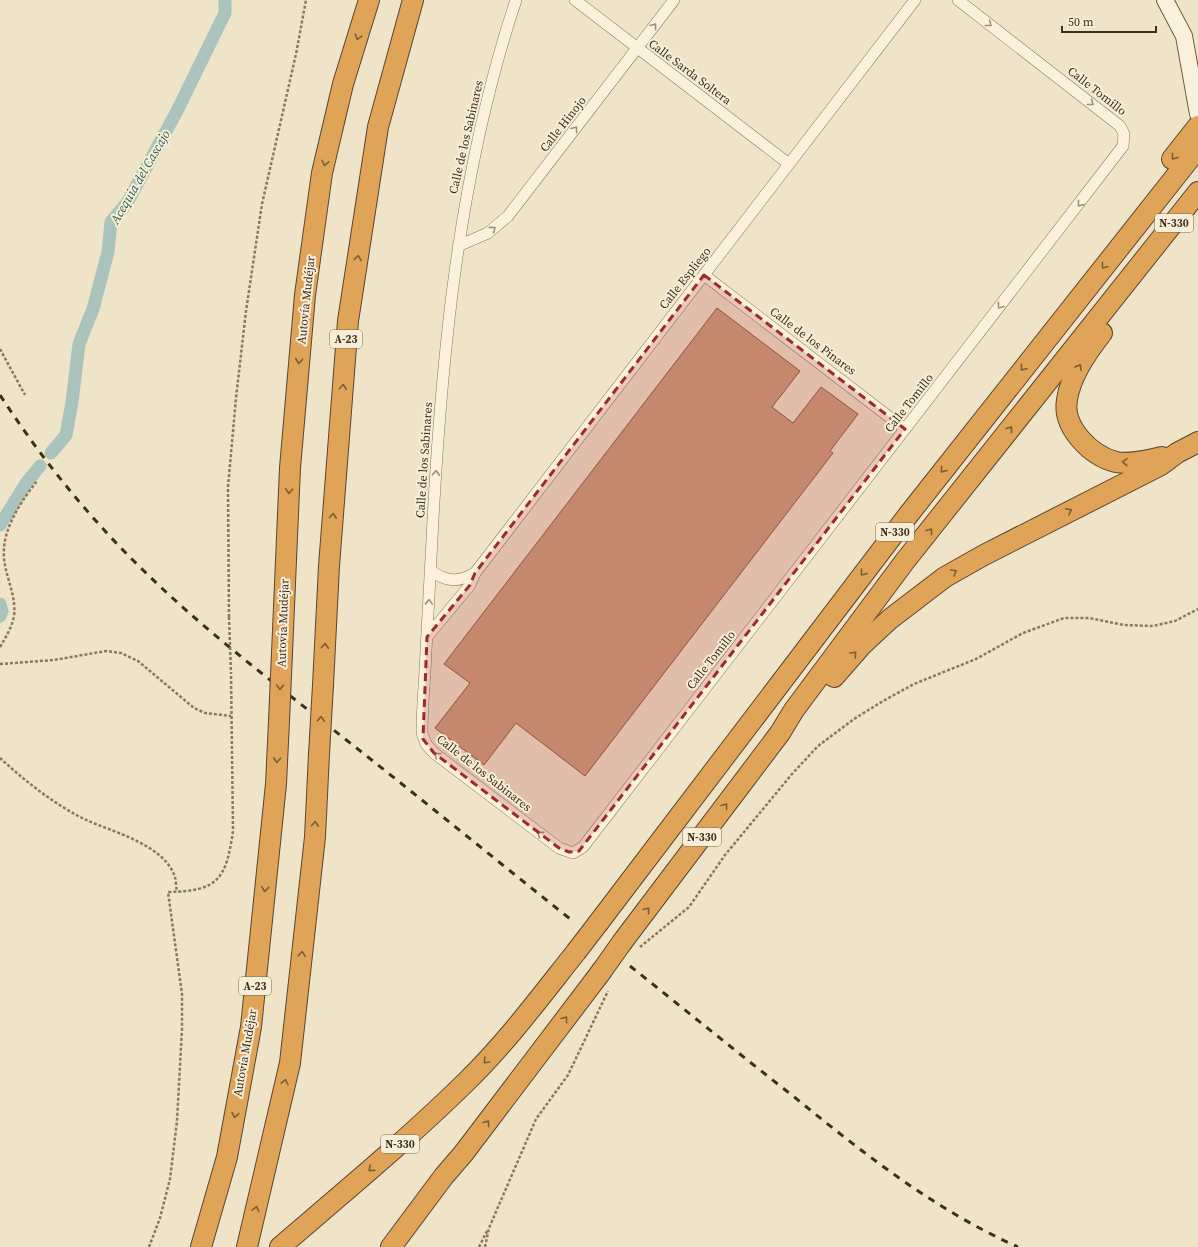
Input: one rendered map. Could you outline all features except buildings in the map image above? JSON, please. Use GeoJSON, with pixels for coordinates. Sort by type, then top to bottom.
{"type":"FeatureCollection","features":[{"type":"Feature","properties":{"kind":"highway","name":"Autovía Mudéjar"},"geometry":{"type":"LineString","coordinates":[[201,1247],[227,1157],[251,1028],[276,784],[290,468],[306,287],[322,174],[343,84],[369,0]]}},
{"type":"Feature","properties":{"kind":"highway","name":"A-23"},"geometry":{"type":"LineString","coordinates":[[247,1247],[290,1063],[315,837],[329,566],[348,321],[378,127],[413,0]]}},
{"type":"Feature","properties":{"kind":"highway"},"geometry":{"type":"LineString","coordinates":[[1119,247],[1126,218],[1198,126]]}},
{"type":"Feature","properties":{"kind":"highway","name":"N-330"},"geometry":{"type":"LineString","coordinates":[[280,1247],[401,1143],[467,1081],[511,1032],[576,952],[909,514],[1198,148]]}},
{"type":"Feature","properties":{"kind":"highway","name":"N-330"},"geometry":{"type":"LineString","coordinates":[[392,1247],[444,1176],[606,979],[780,733],[794,710],[905,561],[1198,192]]}},
{"type":"Feature","properties":{"kind":"highway"},"geometry":{"type":"LineString","coordinates":[[1150,253],[1139,283],[1100,335],[1079,367],[1070,385],[1066,401],[1068,415],[1073,428],[1090,448],[1116,462],[1128,463],[1177,453]]}},
{"type":"Feature","properties":{"kind":"highway"},"geometry":{"type":"LineString","coordinates":[[780,733],[802,714],[848,660],[879,629],[945,577],[991,551],[1161,465],[1177,453],[1198,442]]}},
{"type":"Feature","properties":{"kind":"highway"},"geometry":{"type":"LineString","coordinates":[[406,1247],[453,1181],[463,1154]]}},
{"type":"Feature","properties":{"kind":"street","name":"Calle de los Sabinares"},"geometry":{"type":"LineString","coordinates":[[516,0],[496,65],[474,158],[458,246],[443,384],[430,570],[422,726],[423,739],[434,753],[559,848],[573,853]]}},
{"type":"Feature","properties":{"kind":"street","name":"Calle Sarda Soltera"},"geometry":{"type":"LineString","coordinates":[[575,0],[789,164]]}},
{"type":"Feature","properties":{"kind":"street","name":"Calle Hinojo"},"geometry":{"type":"LineString","coordinates":[[458,246],[488,233],[508,216],[674,0]]}},
{"type":"Feature","properties":{"kind":"street","name":"Calle Espliego"},"geometry":{"type":"LineString","coordinates":[[427,637],[470,585],[475,573],[915,0]]}},
{"type":"Feature","properties":{"kind":"street","name":"Calle Tomillo"},"geometry":{"type":"LineString","coordinates":[[573,853],[584,847],[1119,153],[1124,140],[1124,134],[1120,126],[958,0]]}},
{"type":"Feature","properties":{"kind":"street"},"geometry":{"type":"LineString","coordinates":[[1165,0],[1178,20],[1184,36],[1198,114]]}},
{"type":"Feature","properties":{"kind":"street","name":"Calle de los Pinares"},"geometry":{"type":"LineString","coordinates":[[704,275],[905,429]]}},
{"type":"Feature","properties":{"kind":"street"},"geometry":{"type":"LineString","coordinates":[[430,570],[441,578],[453,581],[460,580],[475,573]]}},
{"type":"Feature","properties":{"kind":"path"},"geometry":{"type":"LineString","coordinates":[[149,1247],[160,1218],[170,1179],[177,1121],[182,1029],[182,994],[168,892],[192,892],[212,884],[225,868],[229,856],[233,832],[228,487],[244,327],[262,204],[296,54],[306,0]]}},
{"type":"Feature","properties":{"kind":"path"},"geometry":{"type":"LineString","coordinates":[[0,349],[25,395]]}},
{"type":"Feature","properties":{"kind":"path"},"geometry":{"type":"LineString","coordinates":[[0,647],[9,632],[14,616],[14,602],[4,561],[4,548],[10,527],[26,495],[37,481]]}},
{"type":"Feature","properties":{"kind":"path"},"geometry":{"type":"LineString","coordinates":[[631,945],[689,907],[725,855],[792,774],[818,746],[854,719],[883,701],[914,684],[976,658],[1023,633],[1064,618],[1089,618],[1124,625],[1153,626],[1175,621],[1198,610]]}},
{"type":"Feature","properties":{"kind":"path"},"geometry":{"type":"LineString","coordinates":[[0,664],[54,660],[106,651],[121,653],[138,661],[194,708],[205,713],[231,716]]}},
{"type":"Feature","properties":{"kind":"path"},"geometry":{"type":"LineString","coordinates":[[0,758],[39,790],[66,808],[84,819],[138,842],[152,851],[171,869],[175,877],[177,892]]}},
{"type":"Feature","properties":{"kind":"path"},"geometry":{"type":"LineString","coordinates":[[479,1247],[489,1228],[536,1119],[568,1075],[606,979]]}},
{"type":"Feature","properties":{"kind":"path"},"geometry":{"type":"LineString","coordinates":[[485,1247],[489,1228]]}},
{"type":"Feature","properties":{"kind":"highlighted area"},"geometry":{"type":"Polygon","coordinates":[[[704,275],[905,429],[579,851],[569,852],[559,848],[434,753],[423,739],[427,637],[470,585],[475,573],[704,275]]]}},
{"type":"Feature","properties":{"kind":"waterway","name":"Acequia del Cascajo"},"geometry":{"type":"LineString","coordinates":[[51,453],[66,435],[72,402],[79,344],[93,309],[108,252],[111,222],[127,203],[177,111],[225,13],[225,0]]}},
{"type":"Feature","properties":{"kind":"waterway","name":"Acequia del Cascajo"},"geometry":{"type":"LineString","coordinates":[[0,525],[27,482],[40,466]]}},
{"type":"Feature","properties":{"kind":"waterway","name":"Acequia del Cascajo"},"geometry":{"type":"LineString","coordinates":[[0,604],[2,611],[0,616]]}},
{"type":"Feature","properties":{"kind":"railway"},"geometry":{"type":"LineString","coordinates":[[0,395],[32,442],[67,487],[104,530],[167,593],[240,656],[574,922]]}},
{"type":"Feature","properties":{"kind":"railway"},"geometry":{"type":"LineString","coordinates":[[630,966],[873,1159],[929,1198],[958,1216],[1018,1247]]}}]}
